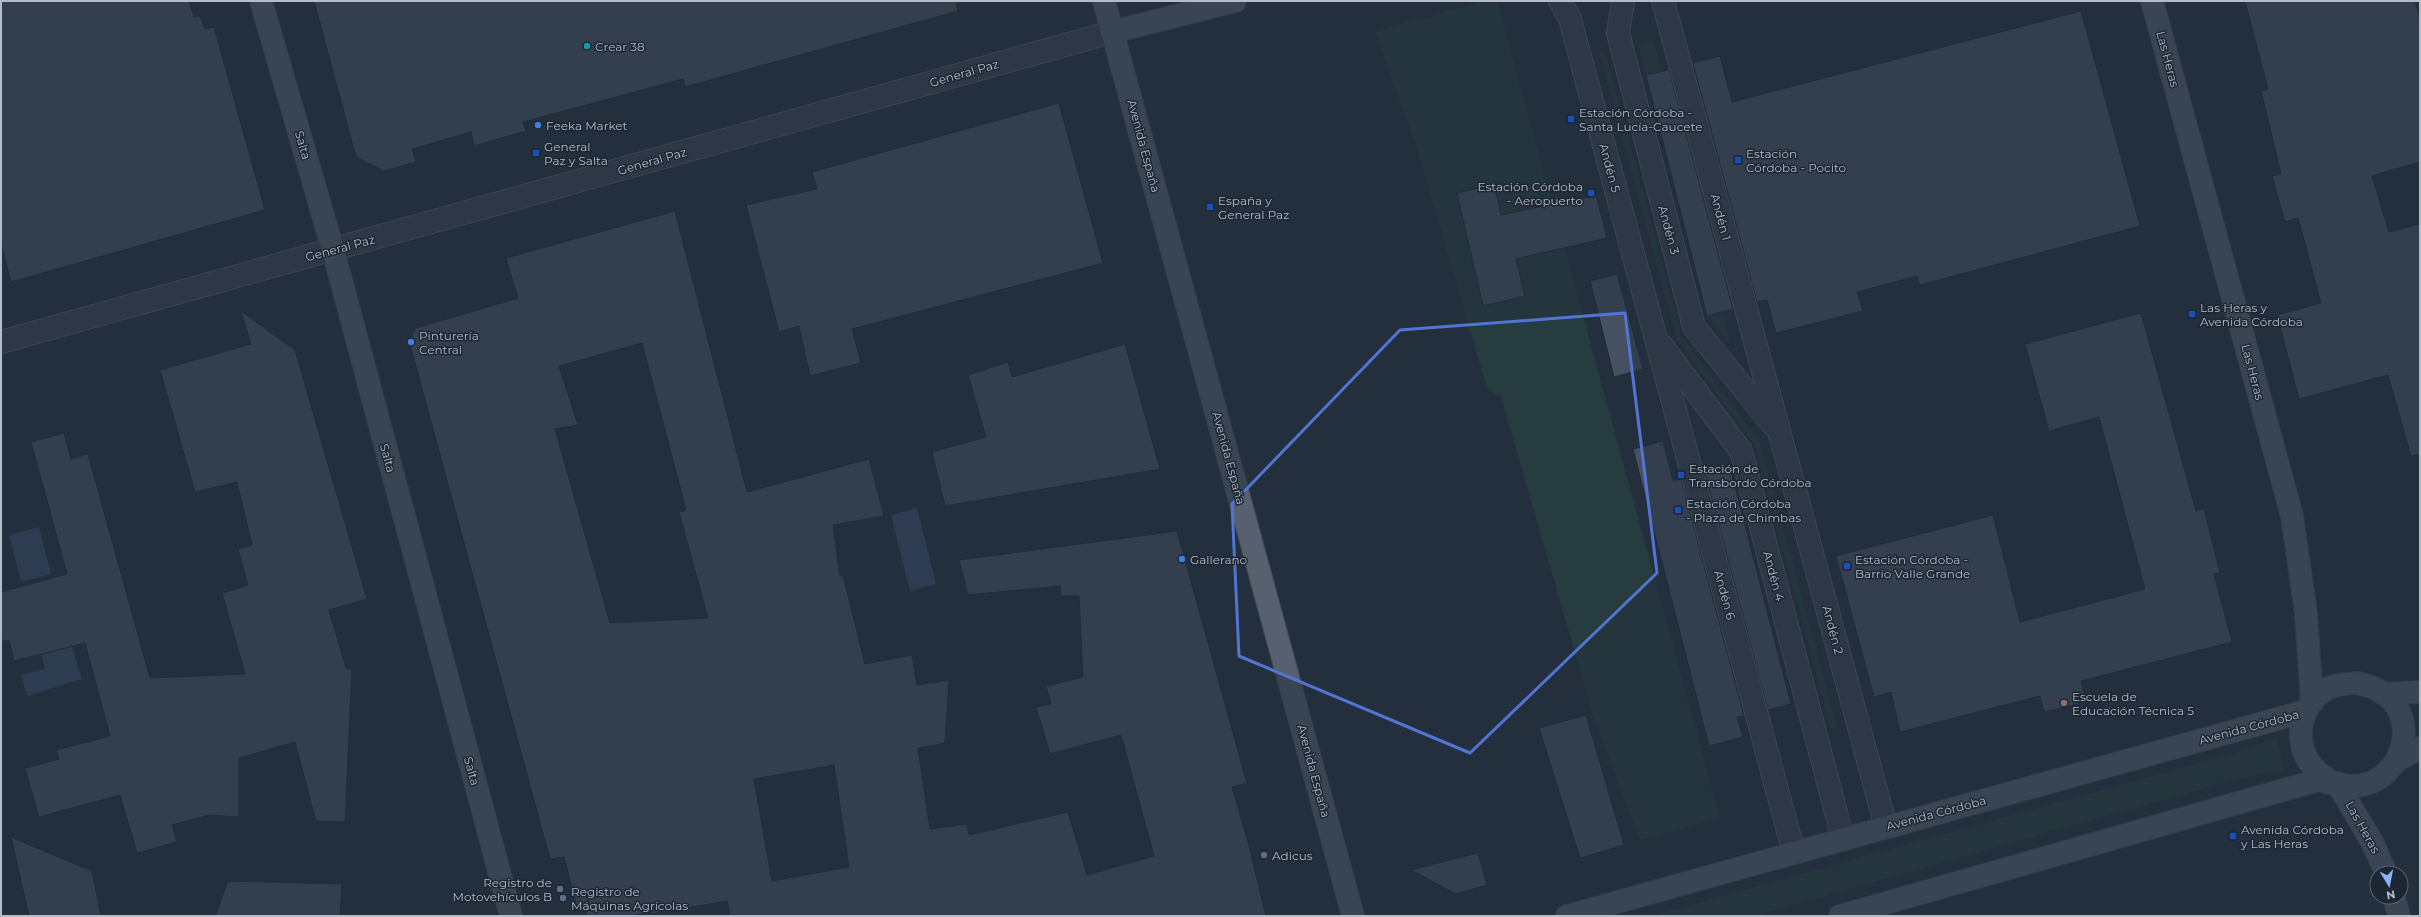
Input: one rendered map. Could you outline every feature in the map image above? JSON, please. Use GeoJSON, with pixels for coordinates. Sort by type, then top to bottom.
{"type":"FeatureCollection","features":[{"type":"Feature","properties":{"kind":"main road","name":"Salta"},"geometry":{"type":"LineString","coordinates":[[261,1],[333,250],[511,916]]}},
{"type":"Feature","properties":{"kind":"main road","name":"Avenida España"},"geometry":{"type":"LineString","coordinates":[[1104,1],[1353,916]]}},
{"type":"Feature","properties":{"kind":"main road","name":"General Paz"},"geometry":{"type":"LineString","coordinates":[[1112,32],[1235,1]]}},
{"type":"Feature","properties":{"kind":"main road","name":"Las Heras"},"geometry":{"type":"LineString","coordinates":[[2152,1],[2292,516],[2306,613],[2309,707]]}},
{"type":"Feature","properties":{"kind":"main road"},"geometry":{"type":"LineString","coordinates":[[2358,683],[2373,687],[2384,694],[2397,708],[2403,724],[2404,740],[2396,761],[2391,769],[2378,779],[2363,785],[2332,781],[2317,773],[2307,760],[2301,745],[2300,729],[2309,707],[2326,690],[2341,684],[2358,683]]}},
{"type":"Feature","properties":{"kind":"main road"},"geometry":{"type":"LineString","coordinates":[[2384,694],[2420,692]]}},
{"type":"Feature","properties":{"kind":"main road","name":"Avenida Córdoba"},"geometry":{"type":"LineString","coordinates":[[1567,916],[2309,707]]}},
{"type":"Feature","properties":{"kind":"main road"},"geometry":{"type":"LineString","coordinates":[[2396,761],[2420,748]]}},
{"type":"Feature","properties":{"kind":"main road","name":"Las Heras"},"geometry":{"type":"LineString","coordinates":[[2332,781],[2372,842],[2382,865]]}},
{"type":"Feature","properties":{"kind":"main road"},"geometry":{"type":"LineString","coordinates":[[1840,916],[2332,781]]}},
{"type":"Feature","properties":{"kind":"main road"},"geometry":{"type":"LineString","coordinates":[[2396,905],[2399,916]]}},
{"type":"Feature","properties":{"kind":"street","name":"Andén 5"},"geometry":{"type":"LineString","coordinates":[[1560,1],[1570,19],[1656,337]]}},
{"type":"Feature","properties":{"kind":"street","name":"Andén 3"},"geometry":{"type":"LineString","coordinates":[[1623,1],[1618,33],[1694,326],[1780,433]]}},
{"type":"Feature","properties":{"kind":"street","name":"Andén 1"},"geometry":{"type":"LineString","coordinates":[[1663,1],[1780,433]]}},
{"type":"Feature","properties":{"kind":"street","name":"General Paz"},"geometry":{"type":"LineString","coordinates":[[1,342],[1112,32]]}},
{"type":"Feature","properties":{"kind":"street","name":"Andén 4"},"geometry":{"type":"LineString","coordinates":[[1656,337],[1741,451],[1843,839]]}},
{"type":"Feature","properties":{"kind":"street","name":"Andén 6"},"geometry":{"type":"LineString","coordinates":[[1656,337],[1794,853]]}},
{"type":"Feature","properties":{"kind":"street","name":"Andén 2"},"geometry":{"type":"LineString","coordinates":[[1780,433],[1886,827]]}},
{"type":"Feature","properties":{"kind":"highlighted area"},"geometry":{"type":"Polygon","coordinates":[[[1625,313],[1657,573],[1470,753],[1239,656],[1232,504],[1400,330],[1625,313]]]}},
{"type":"Feature","properties":{"kind":"green space"},"geometry":{"type":"Polygon","coordinates":[[[1485,1],[1497,1],[1720,818],[1640,840],[1593,715],[1501,397],[1487,388],[1417,148],[1375,31],[1485,1]]]}},
{"type":"Feature","properties":{"kind":"green space"},"geometry":{"type":"Polygon","coordinates":[[[1653,40],[1731,345],[1707,316],[1638,44],[1653,40]]]}},
{"type":"Feature","properties":{"kind":"green space"},"geometry":{"type":"Polygon","coordinates":[[[1605,52],[1682,337],[1760,443],[1837,727],[1831,729],[1755,446],[1677,339],[1600,54],[1605,52]]]}},
{"type":"Feature","properties":{"kind":"green space"},"geometry":{"type":"Polygon","coordinates":[[[2276,737],[2285,770],[2240,778],[1754,916],[1651,916],[2235,753],[2276,737]]]}},
{"type":"Feature","properties":{"kind":"water"},"geometry":{"type":"Polygon","coordinates":[[[917,508],[936,584],[910,591],[891,515],[917,508]]]}},
{"type":"Feature","properties":{"kind":"water"},"geometry":{"type":"Polygon","coordinates":[[[39,527],[51,574],[21,582],[9,535],[39,527]]]}},
{"type":"Feature","properties":{"kind":"water"},"geometry":{"type":"Polygon","coordinates":[[[70,641],[82,679],[27,696],[21,675],[45,669],[40,649],[70,641]]]}},
{"type":"Feature","properties":{"kind":"building"},"geometry":{"type":"Polygon","coordinates":[[[1,1],[189,1],[194,17],[200,16],[205,29],[214,27],[265,210],[11,282],[1,244],[1,1]]]}},
{"type":"Feature","properties":{"kind":"building"},"geometry":{"type":"Polygon","coordinates":[[[314,1],[956,1],[958,11],[685,87],[683,79],[523,122],[526,131],[474,146],[471,132],[412,149],[416,162],[384,171],[356,157],[314,1]]]}},
{"type":"Feature","properties":{"kind":"building"},"geometry":{"type":"Polygon","coordinates":[[[2245,1],[2415,1],[2420,20],[2420,162],[2372,176],[2389,232],[2420,224],[2420,454],[2411,456],[2388,375],[2299,399],[2277,315],[2321,303],[2298,218],[2285,222],[2272,176],[2281,174],[2261,91],[2268,89],[2245,1]]]}},
{"type":"Feature","properties":{"kind":"building"},"geometry":{"type":"Polygon","coordinates":[[[2081,11],[2140,226],[1920,285],[1917,276],[1857,292],[1863,311],[1776,333],[1767,300],[1757,302],[1693,63],[1720,56],[1732,102],[2081,11]]]}},
{"type":"Feature","properties":{"kind":"building"},"geometry":{"type":"Polygon","coordinates":[[[1669,70],[1733,309],[1707,316],[1646,75],[1669,70]]]}},
{"type":"Feature","properties":{"kind":"building"},"geometry":{"type":"Polygon","coordinates":[[[1059,103],[1103,263],[852,329],[861,363],[810,376],[799,326],[779,332],[746,205],[817,189],[812,172],[1059,103]]]}},
{"type":"Feature","properties":{"kind":"building"},"geometry":{"type":"Polygon","coordinates":[[[1494,184],[1501,215],[1596,195],[1607,238],[1516,259],[1525,296],[1483,306],[1457,193],[1494,184]]]}},
{"type":"Feature","properties":{"kind":"building"},"geometry":{"type":"Polygon","coordinates":[[[675,211],[747,492],[869,459],[884,516],[833,525],[840,576],[843,575],[865,664],[912,655],[917,685],[949,680],[945,743],[918,748],[930,829],[967,824],[969,835],[1068,812],[1087,875],[1154,856],[1121,735],[1050,754],[1036,707],[1051,704],[1046,686],[1083,677],[1079,596],[1061,596],[1060,586],[968,595],[959,560],[1177,531],[1247,783],[1232,787],[1247,838],[1266,916],[730,916],[727,901],[651,914],[651,912],[630,916],[587,916],[585,906],[577,908],[564,857],[550,859],[409,341],[416,328],[518,298],[506,258],[675,211]],[[642,343],[559,366],[578,425],[555,429],[610,623],[708,618],[679,512],[686,510],[642,343]],[[834,765],[754,779],[772,881],[849,867],[834,765]]]}},
{"type":"Feature","properties":{"kind":"building"},"geometry":{"type":"Polygon","coordinates":[[[1617,274],[1643,369],[1614,377],[1590,281],[1617,274]]]}},
{"type":"Feature","properties":{"kind":"building"},"geometry":{"type":"Polygon","coordinates":[[[241,311],[295,350],[367,599],[329,610],[346,668],[352,669],[345,822],[316,821],[295,742],[239,758],[239,817],[209,815],[172,825],[177,842],[137,853],[120,795],[39,817],[25,768],[59,759],[56,750],[110,736],[85,643],[14,661],[9,640],[1,642],[1,592],[67,574],[31,442],[64,433],[71,459],[88,454],[150,678],[245,674],[222,593],[248,585],[238,549],[252,545],[237,482],[195,492],[160,370],[251,344],[241,311]]]}},
{"type":"Feature","properties":{"kind":"building"},"geometry":{"type":"Polygon","coordinates":[[[2141,313],[2196,511],[2204,509],[2220,573],[2214,574],[2232,642],[2081,681],[2086,702],[2044,712],[2040,696],[1900,732],[1891,692],[1874,697],[1836,556],[1993,515],[2020,622],[2145,589],[2099,417],[2049,431],[2025,344],[2141,313]]]}},
{"type":"Feature","properties":{"kind":"building"},"geometry":{"type":"Polygon","coordinates":[[[1125,344],[1160,469],[945,506],[932,452],[986,437],[968,375],[1008,362],[1012,377],[1125,344]]]}},
{"type":"Feature","properties":{"kind":"building"},"geometry":{"type":"Polygon","coordinates":[[[1663,441],[1673,481],[1681,479],[1744,716],[1737,717],[1743,737],[1709,746],[1633,449],[1663,441]]]}},
{"type":"Feature","properties":{"kind":"building"},"geometry":{"type":"Polygon","coordinates":[[[1730,467],[1791,704],[1768,710],[1705,473],[1730,467]]]}},
{"type":"Feature","properties":{"kind":"building"},"geometry":{"type":"Polygon","coordinates":[[[1586,715],[1624,845],[1580,858],[1539,728],[1586,715]]]}},
{"type":"Feature","properties":{"kind":"building"},"geometry":{"type":"Polygon","coordinates":[[[11,837],[92,871],[101,916],[29,916],[11,837]]]}},
{"type":"Feature","properties":{"kind":"building"},"geometry":{"type":"Polygon","coordinates":[[[1478,853],[1487,885],[1456,894],[1411,870],[1478,853]]]}},
{"type":"Feature","properties":{"kind":"building"},"geometry":{"type":"Polygon","coordinates":[[[228,881],[342,884],[340,916],[215,916],[228,881]]]}},
{"type":"Feature","properties":{"kind":"place","name":"Crear 38"},"geometry":{"type":"Point","coordinates":[587,46]}},
{"type":"Feature","properties":{"kind":"place","name":"Estación Córdoba - Santa Lucía-Caucete"},"geometry":{"type":"Point","coordinates":[1571,119]}},
{"type":"Feature","properties":{"kind":"place","name":"Feeka Market"},"geometry":{"type":"Point","coordinates":[538,125]}},
{"type":"Feature","properties":{"kind":"place","name":"General Paz y Salta"},"geometry":{"type":"Point","coordinates":[536,153]}},
{"type":"Feature","properties":{"kind":"place","name":"Estación Córdoba - Pocito"},"geometry":{"type":"Point","coordinates":[1738,160]}},
{"type":"Feature","properties":{"kind":"place","name":"Estación Córdoba - Aeropuerto"},"geometry":{"type":"Point","coordinates":[1591,193]}},
{"type":"Feature","properties":{"kind":"place","name":"España y General Paz"},"geometry":{"type":"Point","coordinates":[1210,207]}},
{"type":"Feature","properties":{"kind":"place","name":"Las Heras y Avenida Córdoba"},"geometry":{"type":"Point","coordinates":[2192,314]}},
{"type":"Feature","properties":{"kind":"place","name":"Pinturería Central"},"geometry":{"type":"Point","coordinates":[411,342]}},
{"type":"Feature","properties":{"kind":"place","name":"Estación de Transbordo Córdoba"},"geometry":{"type":"Point","coordinates":[1681,475]}},
{"type":"Feature","properties":{"kind":"place","name":"Estación Córdoba - Plaza de Chimbas"},"geometry":{"type":"Point","coordinates":[1678,510]}},
{"type":"Feature","properties":{"kind":"place","name":"Gallerano"},"geometry":{"type":"Point","coordinates":[1182,559]}},
{"type":"Feature","properties":{"kind":"place","name":"Estación Córdoba - Barrio Valle Grande"},"geometry":{"type":"Point","coordinates":[1847,566]}},
{"type":"Feature","properties":{"kind":"place","name":"Escuela de Educación Técnica 5"},"geometry":{"type":"Point","coordinates":[2064,703]}},
{"type":"Feature","properties":{"kind":"place","name":"Avenida Córdoba y Las Heras"},"geometry":{"type":"Point","coordinates":[2233,836]}},
{"type":"Feature","properties":{"kind":"place","name":"Adicus"},"geometry":{"type":"Point","coordinates":[1264,855]}},
{"type":"Feature","properties":{"kind":"place","name":"Registro de Motovehículos B"},"geometry":{"type":"Point","coordinates":[560,889]}},
{"type":"Feature","properties":{"kind":"place","name":"Registro de Máquinas Agrícolas"},"geometry":{"type":"Point","coordinates":[563,898]}}]}
